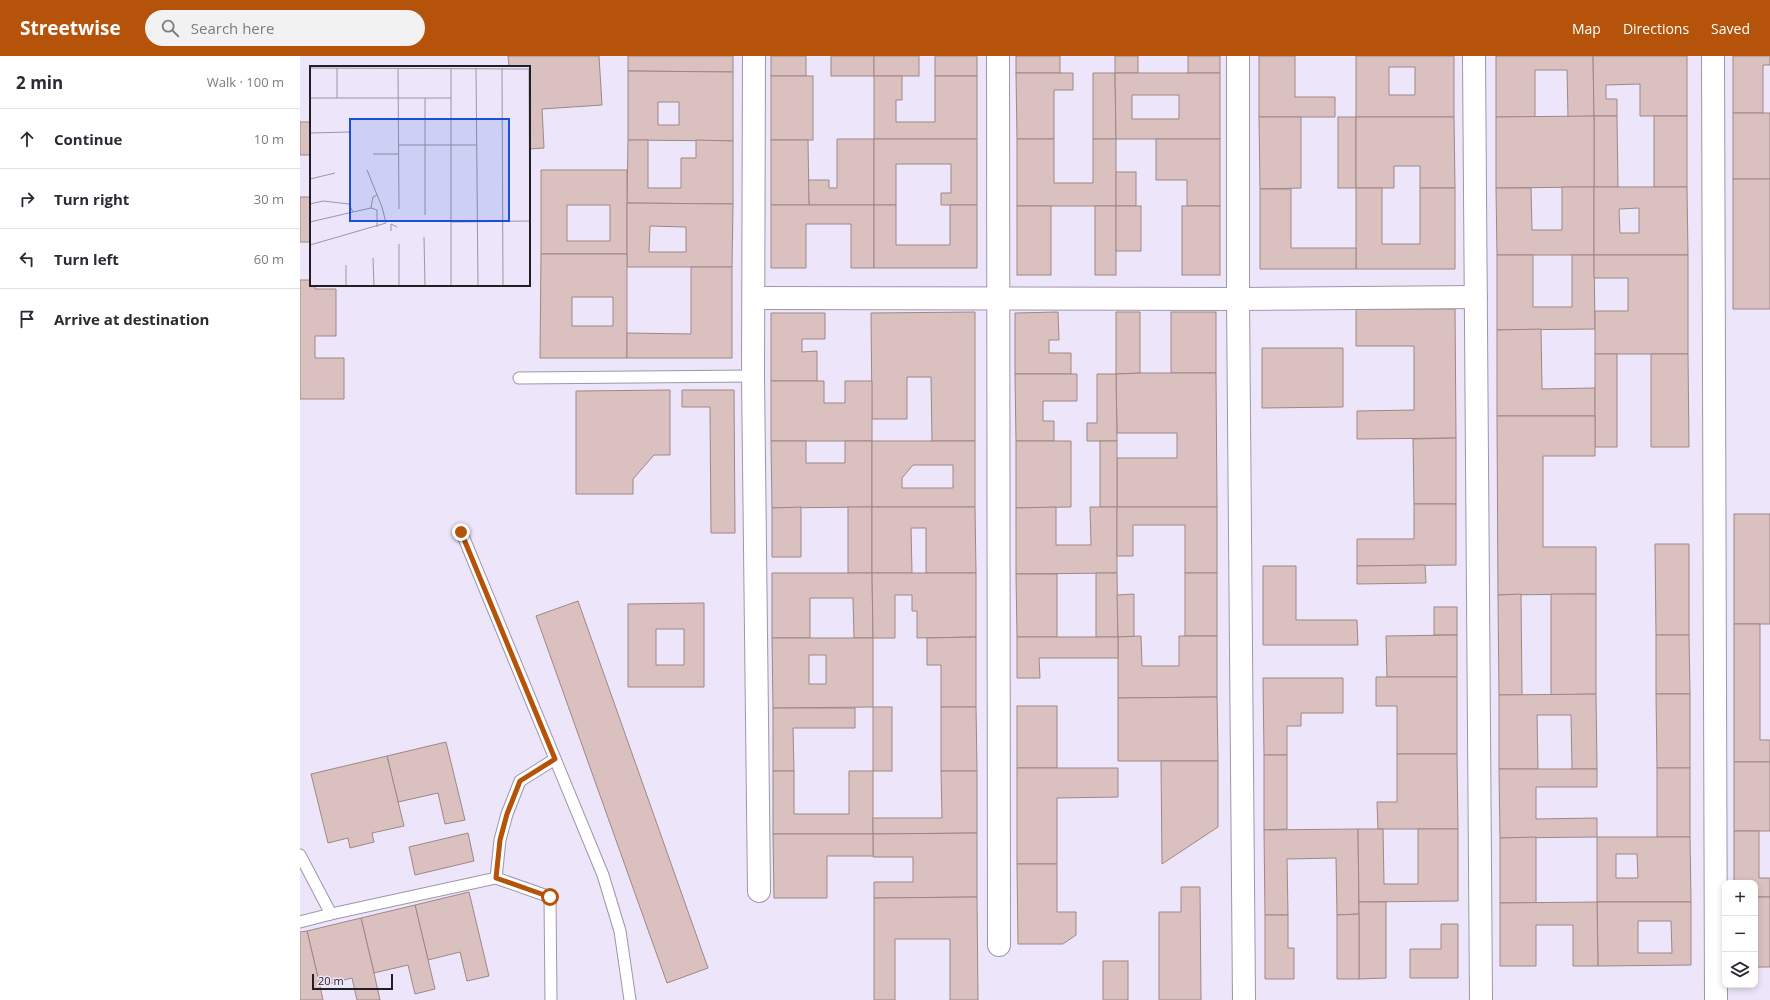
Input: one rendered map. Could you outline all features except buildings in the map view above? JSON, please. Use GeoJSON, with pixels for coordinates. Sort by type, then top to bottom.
{"type":"FeatureCollection","features":[{"type":"Feature","properties":{"kind":"street"},"geometry":{"type":"LineString","coordinates":[[754,56],[753,376],[760,891]]}},
{"type":"Feature","properties":{"kind":"street"},"geometry":{"type":"LineString","coordinates":[[998,56],[999,945]]}},
{"type":"Feature","properties":{"kind":"street"},"geometry":{"type":"LineString","coordinates":[[1238,56],[1238,299],[1244,1000]]}},
{"type":"Feature","properties":{"kind":"street"},"geometry":{"type":"LineString","coordinates":[[1474,56],[1481,1000]]}},
{"type":"Feature","properties":{"kind":"street"},"geometry":{"type":"LineString","coordinates":[[1713,56],[1716,1000]]}},
{"type":"Feature","properties":{"kind":"street"},"geometry":{"type":"LineString","coordinates":[[754,298],[1238,299],[1476,297]]}},
{"type":"Feature","properties":{"kind":"lane"},"geometry":{"type":"LineString","coordinates":[[519,378],[753,376]]}},
{"type":"Feature","properties":{"kind":"lane"},"geometry":{"type":"LineString","coordinates":[[461,532],[603,875],[620,931],[630,1000]]}},
{"type":"Feature","properties":{"kind":"lane"},"geometry":{"type":"LineString","coordinates":[[496,878],[500,840],[507,814],[520,781],[555,759]]}},
{"type":"Feature","properties":{"kind":"lane"},"geometry":{"type":"LineString","coordinates":[[300,855],[331,914]]}},
{"type":"Feature","properties":{"kind":"lane"},"geometry":{"type":"LineString","coordinates":[[300,922],[496,878],[550,897],[551,1000]]}},
{"type":"Feature","properties":{"kind":"route"},"geometry":{"type":"LineString","coordinates":[[461,532],[555,759],[520,781],[507,814],[500,840],[496,878],[550,897]]}}]}
